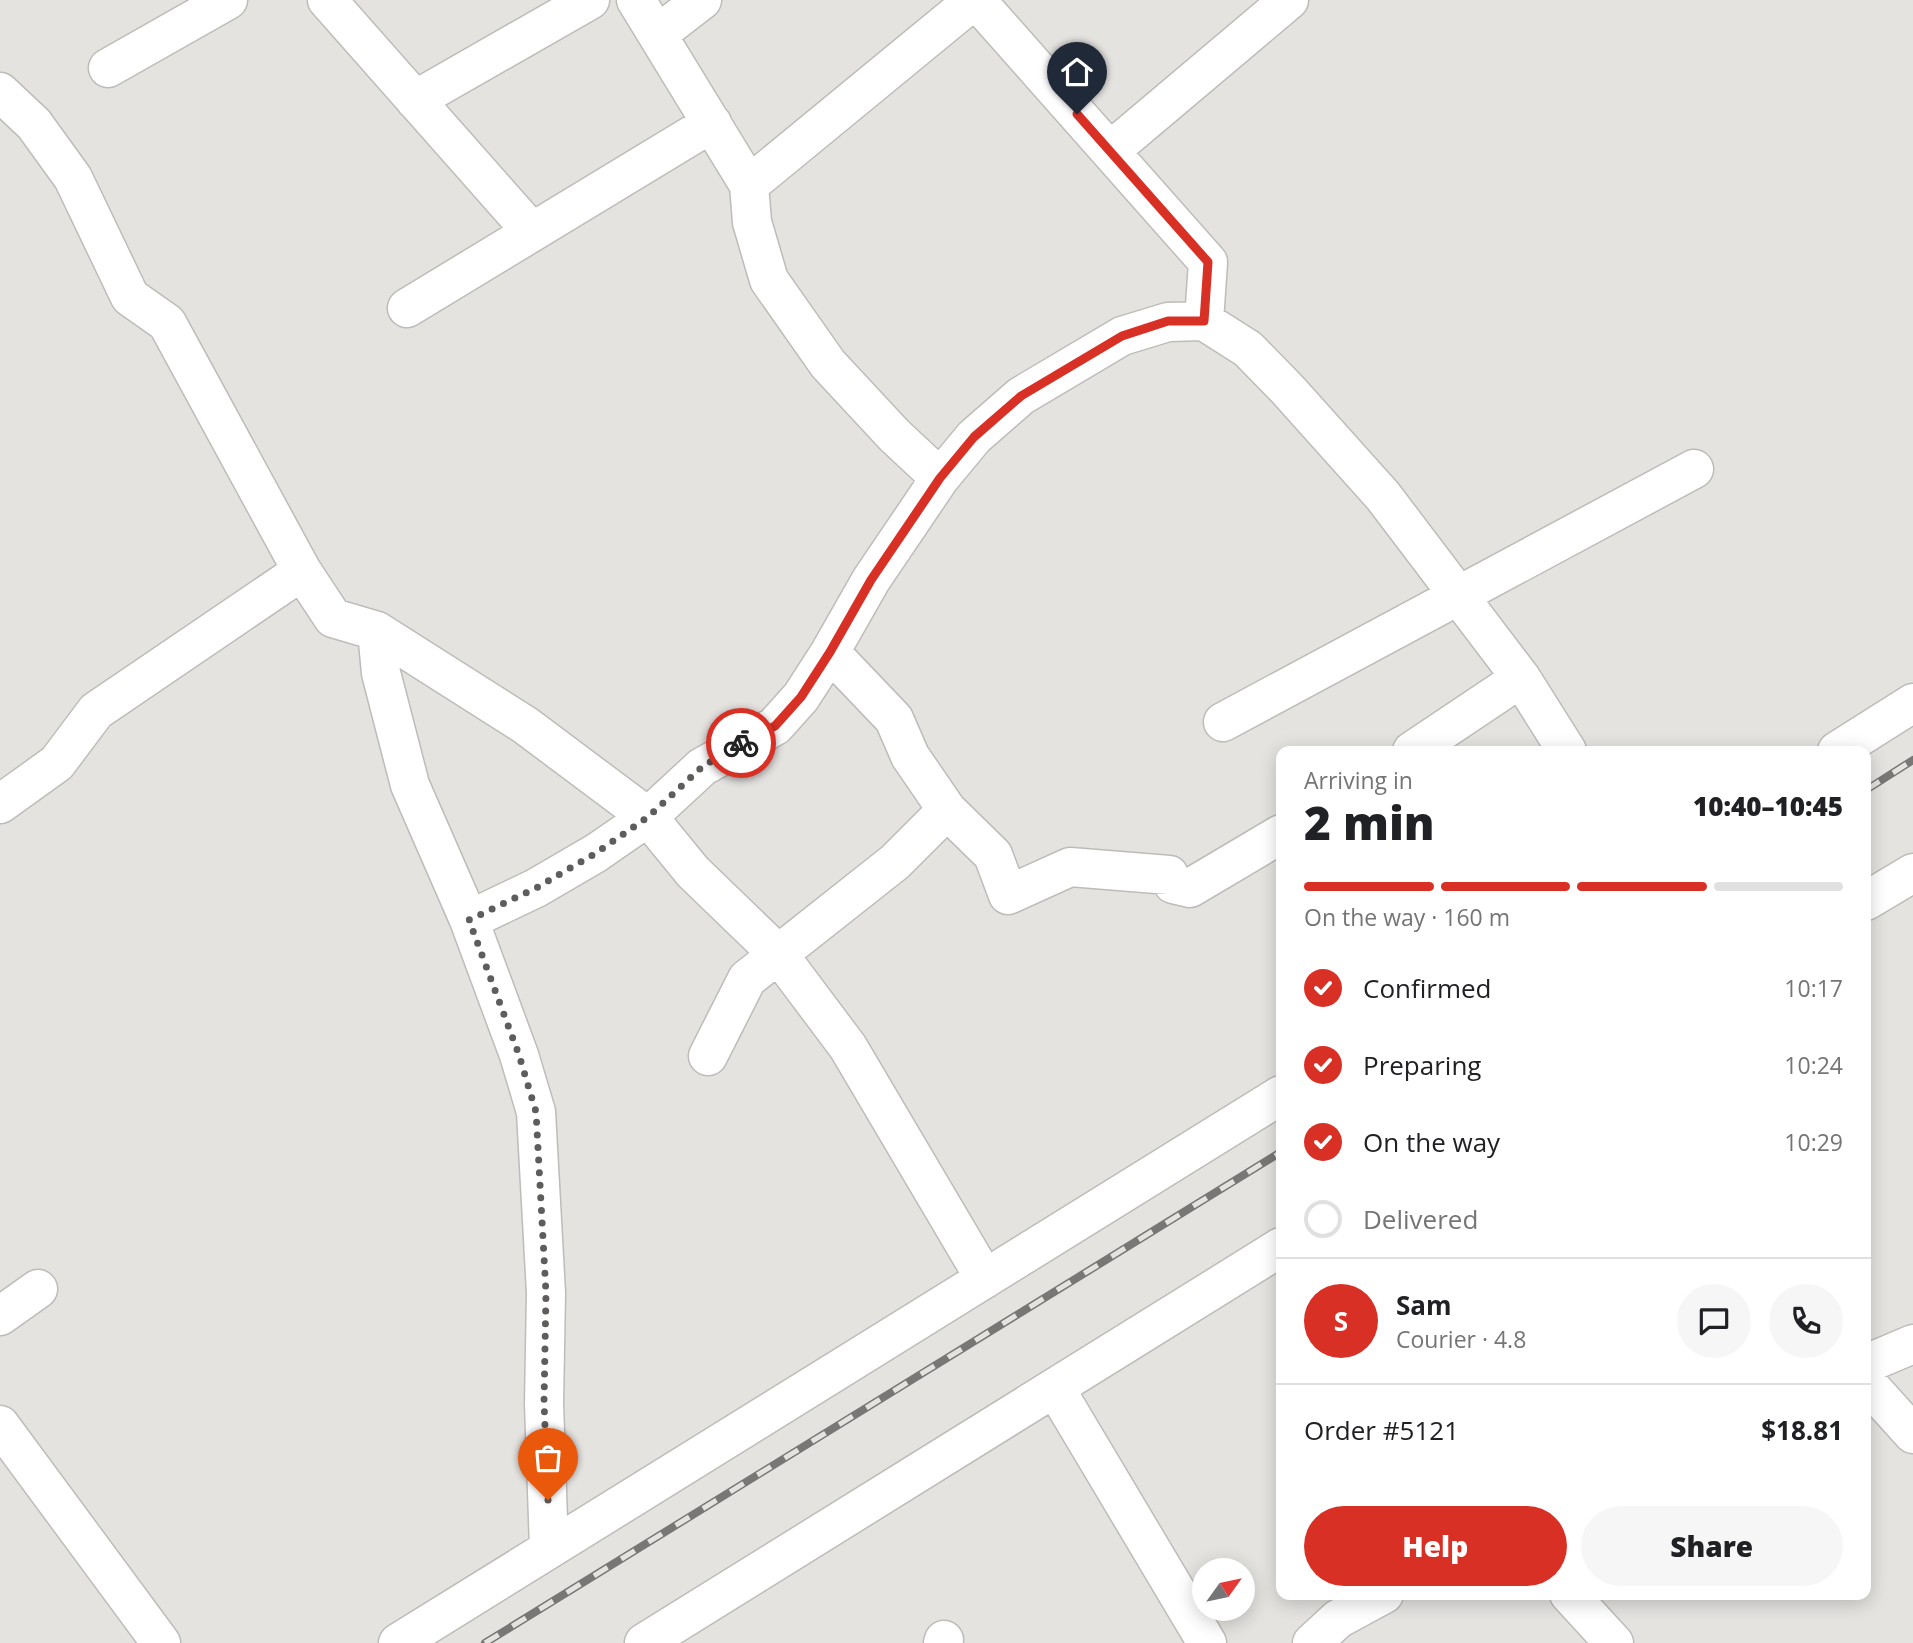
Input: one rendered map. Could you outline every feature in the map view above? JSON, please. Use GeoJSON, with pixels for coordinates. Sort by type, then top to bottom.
{"type":"FeatureCollection","features":[{"type":"Feature","properties":{"kind":"street"},"geometry":{"type":"LineString","coordinates":[[108,68],[228,0]]}},
{"type":"Feature","properties":{"kind":"street"},"geometry":{"type":"LineString","coordinates":[[327,0],[532,232]]}},
{"type":"Feature","properties":{"kind":"street"},"geometry":{"type":"LineString","coordinates":[[415,100],[590,0]]}},
{"type":"Feature","properties":{"kind":"street"},"geometry":{"type":"LineString","coordinates":[[636,0],[749,185],[752,222],[769,280],[828,363],[894,435],[940,478]]}},
{"type":"Feature","properties":{"kind":"street"},"geometry":{"type":"LineString","coordinates":[[658,34],[702,0]]}},
{"type":"Feature","properties":{"kind":"street"},"geometry":{"type":"LineString","coordinates":[[749,185],[975,0],[1208,262],[1204,321]]}},
{"type":"Feature","properties":{"kind":"street"},"geometry":{"type":"LineString","coordinates":[[1110,151],[1289,0]]}},
{"type":"Feature","properties":{"kind":"street"},"geometry":{"type":"LineString","coordinates":[[0,92],[34,124],[73,178],[130,297],[167,323],[302,571],[333,618],[377,631],[525,725],[648,817],[693,872],[779,955],[848,1046],[985,1279]]}},
{"type":"Feature","properties":{"kind":"street"},"geometry":{"type":"LineString","coordinates":[[407,308],[712,123]]}},
{"type":"Feature","properties":{"kind":"street"},"geometry":{"type":"LineString","coordinates":[[469,920],[536,888],[596,853],[648,817],[702,767],[775,726],[801,697],[871,580],[940,478],[974,437],[1021,396],[1111,342],[1168,321],[1204,321],[1248,349],[1288,390],[1384,496],[1521,678],[1564,746]]}},
{"type":"Feature","properties":{"kind":"street"},"geometry":{"type":"LineString","coordinates":[[1223,722],[1694,469]]}},
{"type":"Feature","properties":{"kind":"street"},"geometry":{"type":"LineString","coordinates":[[0,804],[57,763],[96,711],[302,571]]}},
{"type":"Feature","properties":{"kind":"street"},"geometry":{"type":"LineString","coordinates":[[377,631],[381,673],[410,785],[469,920],[519,1055],[536,1112],[546,1293],[544,1402],[549,1549]]}},
{"type":"Feature","properties":{"kind":"street"},"geometry":{"type":"LineString","coordinates":[[830,652],[894,719],[910,757],[947,810],[993,855],[1008,895],[1070,867],[1169,874],[1173,884],[1189,888],[1276,837]]}},
{"type":"Feature","properties":{"kind":"street"},"geometry":{"type":"LineString","coordinates":[[1419,746],[1521,678]]}},
{"type":"Feature","properties":{"kind":"street"},"geometry":{"type":"LineString","coordinates":[[1844,746],[1913,703]]}},
{"type":"Feature","properties":{"kind":"street"},"geometry":{"type":"LineString","coordinates":[[708,1056],[747,979],[895,862],[947,810]]}},
{"type":"Feature","properties":{"kind":"street"},"geometry":{"type":"LineString","coordinates":[[1871,898],[1913,873]]}},
{"type":"Feature","properties":{"kind":"street"},"geometry":{"type":"LineString","coordinates":[[398,1643],[1276,1098]]}},
{"type":"Feature","properties":{"kind":"street"},"geometry":{"type":"LineString","coordinates":[[644,1643],[1276,1250]]}},
{"type":"Feature","properties":{"kind":"street"},"geometry":{"type":"LineString","coordinates":[[0,1316],[38,1289]]}},
{"type":"Feature","properties":{"kind":"street"},"geometry":{"type":"LineString","coordinates":[[1871,1362],[1913,1344]]}},
{"type":"Feature","properties":{"kind":"street"},"geometry":{"type":"LineString","coordinates":[[1055,1388],[1207,1643]]}},
{"type":"Feature","properties":{"kind":"street"},"geometry":{"type":"LineString","coordinates":[[1871,1388],[1913,1434]]}},
{"type":"Feature","properties":{"kind":"street"},"geometry":{"type":"LineString","coordinates":[[0,1425],[161,1643]]}},
{"type":"Feature","properties":{"kind":"street"},"geometry":{"type":"LineString","coordinates":[[1312,1643],[1338,1619],[1373,1600]]}},
{"type":"Feature","properties":{"kind":"street"},"geometry":{"type":"LineString","coordinates":[[1575,1600],[1614,1643]]}},
{"type":"Feature","properties":{"kind":"railway"},"geometry":{"type":"LineString","coordinates":[[1871,787],[1913,760]]}},
{"type":"Feature","properties":{"kind":"railway"},"geometry":{"type":"LineString","coordinates":[[485,1643],[1276,1155]]}},
{"type":"Feature","properties":{"kind":"way so far"},"geometry":{"type":"LineString","coordinates":[[548,1500],[544,1402],[546,1293],[536,1112],[519,1055],[469,920],[536,888],[596,853],[648,817],[702,767],[741,743]]}},
{"type":"Feature","properties":{"kind":"route"},"geometry":{"type":"LineString","coordinates":[[741,743],[775,726],[801,697],[871,580],[940,478],[974,437],[1021,396],[1122,336],[1168,321],[1204,321],[1208,262],[1077,114]]}}]}
